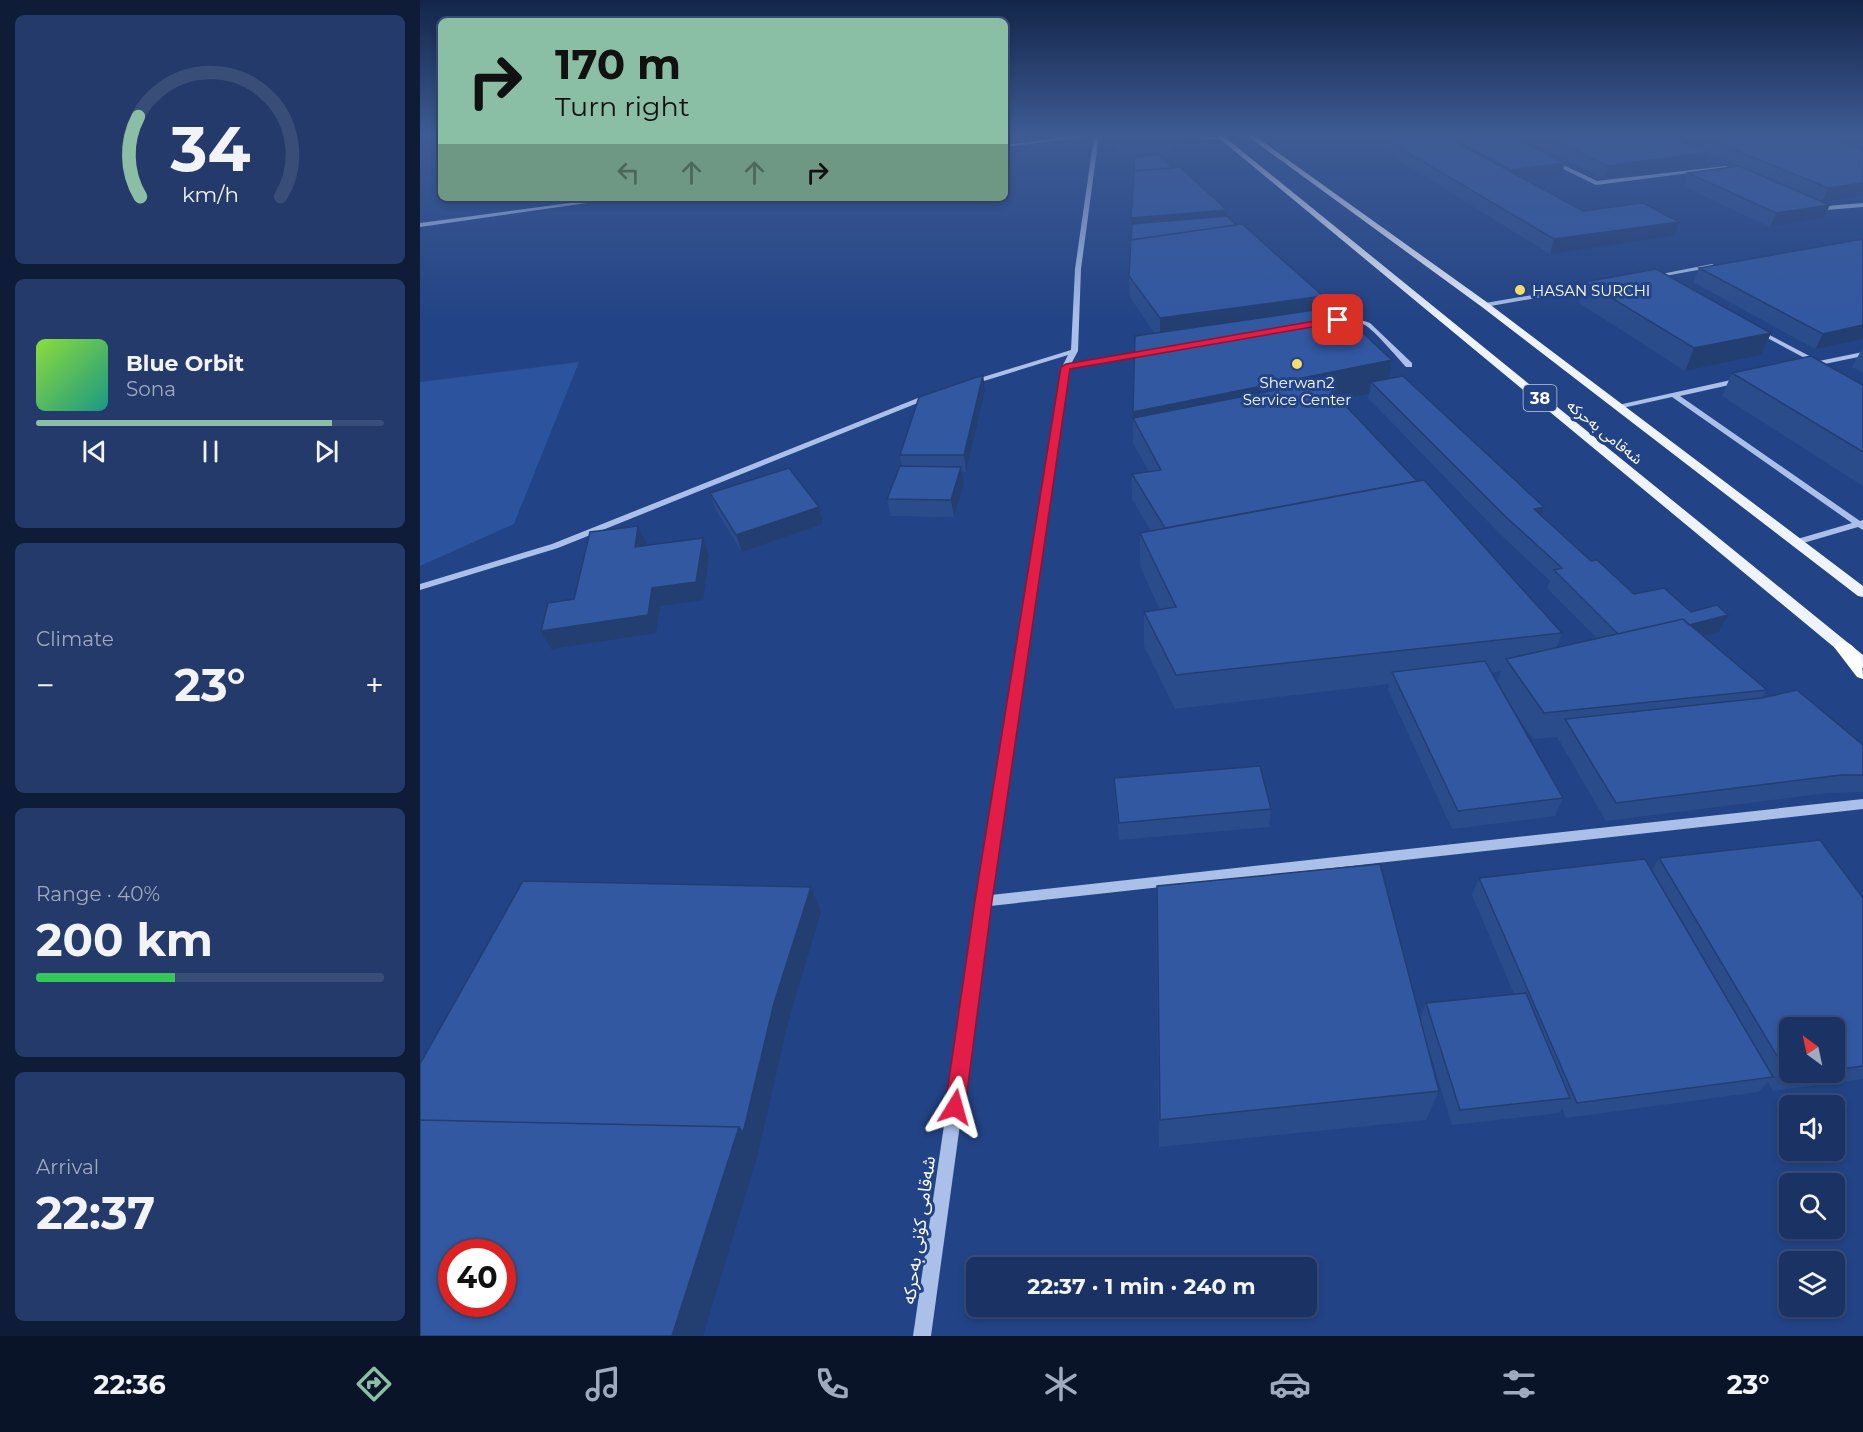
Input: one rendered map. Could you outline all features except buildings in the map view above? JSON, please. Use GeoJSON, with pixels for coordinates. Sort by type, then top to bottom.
{"type":"FeatureCollection","features":[{"type":"Feature","properties":{"kind":"highway"},"geometry":{"type":"LineString","coordinates":[[1843,647],[1863,674]]}},
{"type":"Feature","properties":{"kind":"main road","name":"شەقامی بەحرکە"},"geometry":{"type":"LineString","coordinates":[[1294,196],[1863,663]]}},
{"type":"Feature","properties":{"kind":"main road","name":"شەقامی بەحرکە"},"geometry":{"type":"LineString","coordinates":[[1334,196],[1485,305],[1863,593]]}},
{"type":"Feature","properties":{"kind":"street","name":"شەقامی کۆنی بەحرکە"},"geometry":{"type":"LineString","coordinates":[[922,1336],[984,901],[1066,367],[1074,351],[1078,269],[1088,196]]}},
{"type":"Feature","properties":{"kind":"street"},"geometry":{"type":"LineString","coordinates":[[420,225],[597,201]]}},
{"type":"Feature","properties":{"kind":"street"},"geometry":{"type":"LineString","coordinates":[[1810,205],[1826,208],[1863,205]]}},
{"type":"Feature","properties":{"kind":"street"},"geometry":{"type":"LineString","coordinates":[[1643,278],[1724,264]]}},
{"type":"Feature","properties":{"kind":"street"},"geometry":{"type":"LineString","coordinates":[[1654,276],[1665,281]]}},
{"type":"Feature","properties":{"kind":"street"},"geometry":{"type":"LineString","coordinates":[[1485,305],[1609,284]]}},
{"type":"Feature","properties":{"kind":"street"},"geometry":{"type":"LineString","coordinates":[[1325,321],[1352,319],[1368,324],[1409,365]]}},
{"type":"Feature","properties":{"kind":"street"},"geometry":{"type":"LineString","coordinates":[[1747,325],[1827,368]]}},
{"type":"Feature","properties":{"kind":"street"},"geometry":{"type":"LineString","coordinates":[[1066,367],[1160,350]]}},
{"type":"Feature","properties":{"kind":"street"},"geometry":{"type":"LineString","coordinates":[[958,387],[1074,351]]}},
{"type":"Feature","properties":{"kind":"street"},"geometry":{"type":"LineString","coordinates":[[1796,368],[1863,354]]}},
{"type":"Feature","properties":{"kind":"street"},"geometry":{"type":"LineString","coordinates":[[1618,407],[1752,378]]}},
{"type":"Feature","properties":{"kind":"street"},"geometry":{"type":"LineString","coordinates":[[420,587],[555,546],[936,395]]}},
{"type":"Feature","properties":{"kind":"street"},"geometry":{"type":"LineString","coordinates":[[1674,395],[1862,524]]}},
{"type":"Feature","properties":{"kind":"street"},"geometry":{"type":"LineString","coordinates":[[1797,542],[1862,524]]}},
{"type":"Feature","properties":{"kind":"street"},"geometry":{"type":"LineString","coordinates":[[984,901],[1863,804]]}},
{"type":"Feature","properties":{"kind":"shaded area"},"geometry":{"type":"Polygon","coordinates":[[[579,362],[514,524],[420,566],[420,382],[579,362]]]}},
{"type":"Feature","properties":{"kind":"place","name":"HASAN SURCHI"},"geometry":{"type":"Point","coordinates":[1520,290]}},
{"type":"Feature","properties":{"kind":"place","name":"Sherwan2 Service Center"},"geometry":{"type":"Point","coordinates":[1297,364]}},
{"type":"Feature","properties":{"kind":"route"},"geometry":{"type":"LineString","coordinates":[[955,1107],[984,901],[1066,367],[1338,320]]}}]}
